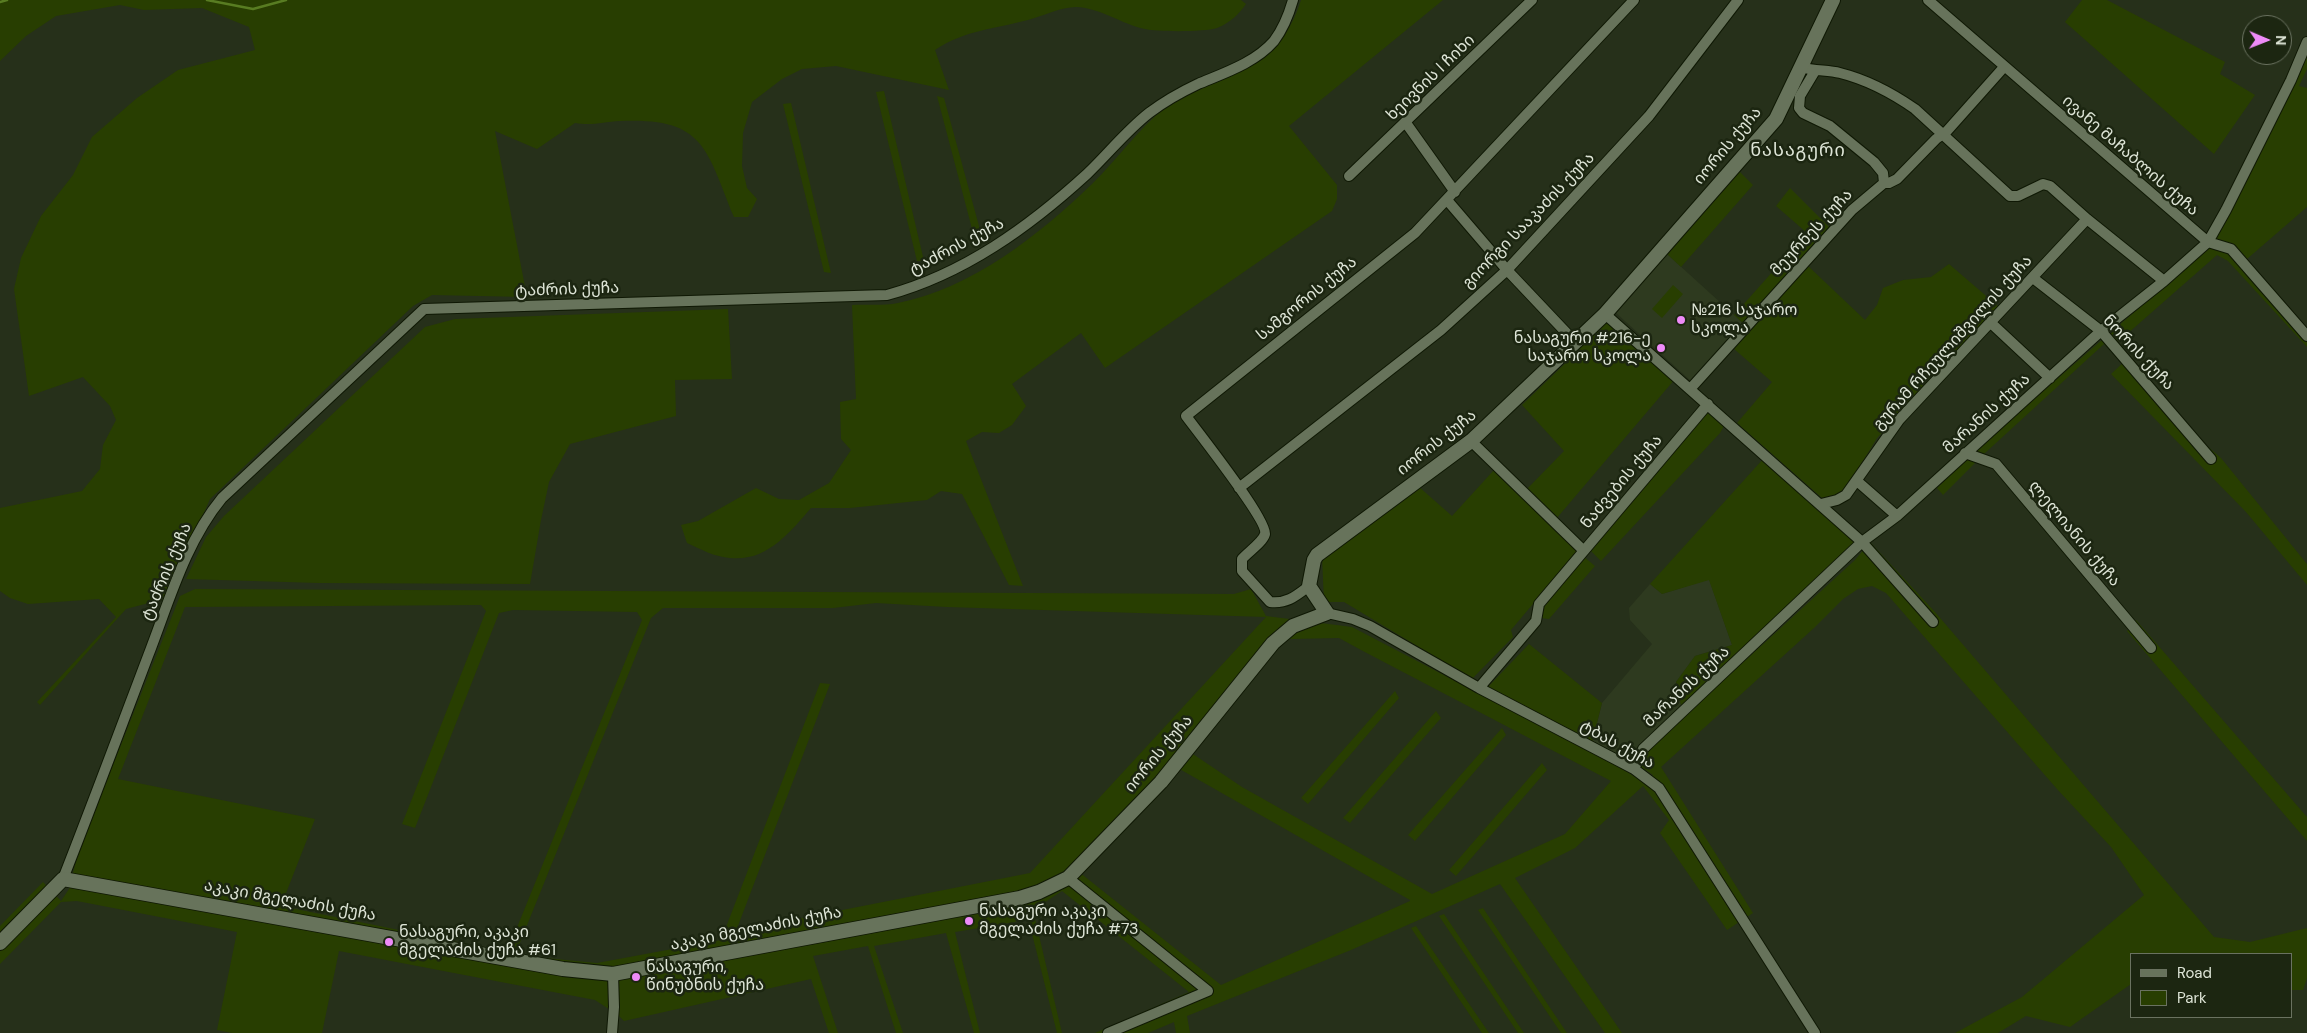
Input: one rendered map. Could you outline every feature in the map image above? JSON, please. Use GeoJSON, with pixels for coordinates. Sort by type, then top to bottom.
{"type":"FeatureCollection","features":[{"type":"Feature","properties":{"kind":"street","name":"ტაძრის ქუჩა"},"geometry":{"type":"LineString","coordinates":[[62,879],[173,591],[194,540],[207,517],[222,498],[424,309],[887,295],[917,287],[982,255],[1018,232],[1088,173],[1123,136],[1149,114],[1175,95],[1226,74],[1273,42],[1285,23],[1293,0]]}},
{"type":"Feature","properties":{"kind":"street","name":"ხეივნის I ჩიხი"},"geometry":{"type":"LineString","coordinates":[[1349,176],[1406,124],[1532,0]]}},
{"type":"Feature","properties":{"kind":"street","name":"სამგორის ქუჩა"},"geometry":{"type":"LineString","coordinates":[[1309,586],[1293,599],[1280,603],[1270,602],[1242,571],[1242,559],[1262,541],[1266,533],[1264,526],[1239,488],[1186,416],[1415,233],[1634,0]]}},
{"type":"Feature","properties":{"kind":"street","name":"გიორგი სააკაძის ქუჩა"},"geometry":{"type":"LineString","coordinates":[[1239,488],[1434,336],[1507,270],[1649,116],[1738,0]]}},
{"type":"Feature","properties":{"kind":"street","name":"იორის ქუჩა"},"geometry":{"type":"LineString","coordinates":[[1309,586],[1314,560],[1322,551],[1471,441],[1605,314],[1776,118],[1834,0]]}},
{"type":"Feature","properties":{"kind":"street","name":"ივანე მაჩაბლის ქუჩა"},"geometry":{"type":"LineString","coordinates":[[1928,0],[2208,242],[2231,249],[2307,336]]}},
{"type":"Feature","properties":{"kind":"street","name":"მარანის ქუჩა"},"geometry":{"type":"LineString","coordinates":[[1634,769],[1642,749],[1862,542],[1898,516],[2101,331],[2164,281],[2208,242],[2275,112],[2307,42]]}},
{"type":"Feature","properties":{"kind":"street"},"geometry":{"type":"LineString","coordinates":[[1801,67],[1815,71],[1840,73],[1882,88],[1915,109],[2010,196],[2018,196],[2043,184],[2050,186],[2164,281]]}},
{"type":"Feature","properties":{"kind":"street","name":"მეურნეს ქუჩა"},"geometry":{"type":"LineString","coordinates":[[1691,388],[1852,210],[1884,183],[1897,179],[1943,134],[2004,67]]}},
{"type":"Feature","properties":{"kind":"street"},"geometry":{"type":"LineString","coordinates":[[1815,71],[1800,96],[1800,108],[1803,113],[1830,126],[1874,162],[1883,173],[1884,183]]}},
{"type":"Feature","properties":{"kind":"street"},"geometry":{"type":"LineString","coordinates":[[1406,124],[1455,192]]}},
{"type":"Feature","properties":{"kind":"street"},"geometry":{"type":"LineString","coordinates":[[1447,200],[1507,270],[1576,343]]}},
{"type":"Feature","properties":{"kind":"street","name":"გურამ რჩეულიშვილის ქუჩა"},"geometry":{"type":"LineString","coordinates":[[1821,504],[1837,500],[1846,494],[1899,420],[2087,218]]}},
{"type":"Feature","properties":{"kind":"street","name":"ნორის ქუჩა"},"geometry":{"type":"LineString","coordinates":[[2033,278],[2101,331],[2211,459]]}},
{"type":"Feature","properties":{"kind":"street"},"geometry":{"type":"LineString","coordinates":[[1605,314],[1691,388],[1862,542],[1933,622]]}},
{"type":"Feature","properties":{"kind":"street"},"geometry":{"type":"LineString","coordinates":[[1991,323],[2050,378]]}},
{"type":"Feature","properties":{"kind":"street","name":"ნაძვების ქუჩა"},"geometry":{"type":"LineString","coordinates":[[1479,688],[1536,621],[1539,604],[1708,404]]}},
{"type":"Feature","properties":{"kind":"street"},"geometry":{"type":"LineString","coordinates":[[1471,441],[1583,550]]}},
{"type":"Feature","properties":{"kind":"street","name":"ლელიანის ქუჩა"},"geometry":{"type":"LineString","coordinates":[[1965,453],[1996,464],[2151,648]]}},
{"type":"Feature","properties":{"kind":"street"},"geometry":{"type":"LineString","coordinates":[[1857,481],[1898,516]]}},
{"type":"Feature","properties":{"kind":"street"},"geometry":{"type":"LineString","coordinates":[[1309,586],[1328,613]]}},
{"type":"Feature","properties":{"kind":"street","name":"იორის ქუჩა"},"geometry":{"type":"LineString","coordinates":[[1068,878],[1161,782],[1273,643],[1293,626],[1328,613]]}},
{"type":"Feature","properties":{"kind":"street","name":"ტბას ქუჩა"},"geometry":{"type":"LineString","coordinates":[[1328,613],[1353,619],[1370,626],[1479,688],[1634,769],[1659,788],[1815,1033]]}},
{"type":"Feature","properties":{"kind":"street"},"geometry":{"type":"LineString","coordinates":[[1068,878],[1208,991],[1108,1033]]}},
{"type":"Feature","properties":{"kind":"street","name":"აკაკი მგელაძის ქუჩა"},"geometry":{"type":"LineString","coordinates":[[62,879],[563,969],[613,974],[1020,898],[1039,892],[1068,878]]}},
{"type":"Feature","properties":{"kind":"street"},"geometry":{"type":"LineString","coordinates":[[0,943],[62,879]]}},
{"type":"Feature","properties":{"kind":"street"},"geometry":{"type":"LineString","coordinates":[[612,1033],[614,1008],[613,974]]}},
{"type":"Feature","properties":{"kind":"shaded area","name":"№216 საჯარო სკოლა"},"geometry":{"type":"Polygon","coordinates":[[[1667,254],[1744,324],[1692,382],[1615,312],[1667,254]]]}},
{"type":"Feature","properties":{"kind":"shaded area"},"geometry":{"type":"Polygon","coordinates":[[[1709,579],[1732,645],[1695,656],[1676,682],[1682,710],[1626,760],[1592,743],[1602,703],[1652,644],[1630,620],[1629,608],[1650,584],[1662,594],[1709,579]]]}},
{"type":"Feature","properties":{"kind":"green space"},"geometry":{"type":"Polygon","coordinates":[[[0,0],[1241,0],[1246,4],[1226,24],[1217,28],[1203,30],[1170,31],[1145,29],[1094,10],[1076,7],[1064,8],[1028,20],[969,34],[946,43],[935,50],[949,90],[836,66],[802,69],[782,79],[752,102],[743,133],[742,166],[747,188],[757,199],[748,217],[734,217],[708,156],[698,142],[686,132],[670,125],[648,121],[620,121],[598,124],[575,123],[537,149],[495,131],[527,297],[432,295],[413,306],[210,499],[165,601],[160,600],[126,609],[40,705],[37,702],[116,617],[99,599],[28,604],[10,598],[0,591],[0,508],[82,491],[100,469],[103,445],[116,420],[110,406],[83,377],[29,396],[14,289],[21,258],[41,216],[73,175],[92,137],[137,98],[178,70],[255,50],[249,27],[202,8],[144,10],[120,5],[56,16],[26,36],[0,61],[0,0]]]}},
{"type":"Feature","properties":{"kind":"green space"},"geometry":{"type":"Polygon","coordinates":[[[1301,0],[1443,0],[1289,126],[1337,185],[1337,199],[1332,211],[1105,368],[1081,333],[1012,384],[1026,406],[1012,425],[999,433],[982,432],[966,441],[1023,586],[1009,585],[962,494],[941,491],[927,500],[850,508],[811,508],[776,544],[755,555],[743,558],[719,556],[687,543],[681,525],[698,521],[756,488],[779,499],[799,500],[829,483],[851,450],[841,439],[840,402],[856,399],[852,305],[892,304],[925,296],[978,272],[1026,241],[1101,175],[1145,126],[1165,108],[1188,94],[1243,70],[1268,53],[1287,31],[1295,17],[1301,0]]]}},
{"type":"Feature","properties":{"kind":"green space"},"geometry":{"type":"Polygon","coordinates":[[[2082,0],[2107,0],[2225,62],[2220,74],[2255,95],[2214,154],[2065,22],[2082,0]]]}},
{"type":"Feature","properties":{"kind":"green space"},"geometry":{"type":"Polygon","coordinates":[[[2307,54],[2307,69],[2299,86],[2307,88],[2307,207],[2247,259],[2307,328],[2307,347],[2228,261],[2217,255],[2110,349],[2104,344],[1984,454],[1943,495],[1937,488],[1975,450],[2192,262],[2307,54]]]}},
{"type":"Feature","properties":{"kind":"green space"},"geometry":{"type":"Polygon","coordinates":[[[884,91],[924,261],[917,261],[876,92],[884,91]]]}},
{"type":"Feature","properties":{"kind":"green space"},"geometry":{"type":"Polygon","coordinates":[[[937,96],[944,98],[982,237],[975,240],[937,96]]]}},
{"type":"Feature","properties":{"kind":"green space"},"geometry":{"type":"Polygon","coordinates":[[[791,103],[831,273],[824,272],[783,104],[791,103]]]}},
{"type":"Feature","properties":{"kind":"green space"},"geometry":{"type":"Polygon","coordinates":[[[1739,171],[1753,185],[1681,267],[1667,254],[1739,171]]]}},
{"type":"Feature","properties":{"kind":"green space"},"geometry":{"type":"Polygon","coordinates":[[[1790,188],[1830,228],[1744,324],[1734,315],[1807,233],[1776,206],[1790,188]]]}},
{"type":"Feature","properties":{"kind":"green space"},"geometry":{"type":"Polygon","coordinates":[[[1806,264],[1865,320],[1877,305],[1883,288],[1903,280],[1931,277],[1949,264],[1999,307],[1877,438],[1846,489],[1837,496],[1822,498],[1737,423],[1772,382],[1733,348],[1806,264]]]}},
{"type":"Feature","properties":{"kind":"green space"},"geometry":{"type":"Polygon","coordinates":[[[1673,285],[1683,294],[1662,318],[1652,309],[1673,285]]]}},
{"type":"Feature","properties":{"kind":"green space"},"geometry":{"type":"Polygon","coordinates":[[[728,309],[732,379],[675,380],[676,416],[570,444],[549,482],[530,584],[319,583],[186,579],[206,537],[224,516],[425,327],[455,319],[728,309]]]}},
{"type":"Feature","properties":{"kind":"green space"},"geometry":{"type":"Polygon","coordinates":[[[1604,319],[1675,379],[1556,519],[1526,490],[1564,451],[1522,405],[1577,352],[1604,319]]]}},
{"type":"Feature","properties":{"kind":"green space"},"geometry":{"type":"Polygon","coordinates":[[[2125,361],[2159,404],[2221,458],[2307,564],[2307,585],[2246,512],[2111,374],[2125,361]]]}},
{"type":"Feature","properties":{"kind":"green space"},"geometry":{"type":"Polygon","coordinates":[[[1706,413],[1711,413],[1724,426],[1720,433],[1601,561],[1590,550],[1706,413]]]}},
{"type":"Feature","properties":{"kind":"green space"},"geometry":{"type":"Polygon","coordinates":[[[1764,458],[1856,542],[1682,710],[1676,682],[1695,656],[1732,645],[1709,580],[1662,594],[1650,584],[1764,458]]]}},
{"type":"Feature","properties":{"kind":"green space"},"geometry":{"type":"Polygon","coordinates":[[[1494,470],[1580,548],[1511,630],[1513,637],[1472,679],[1344,602],[1324,602],[1322,556],[1418,486],[1452,516],[1494,470]]]}},
{"type":"Feature","properties":{"kind":"green space"},"geometry":{"type":"Polygon","coordinates":[[[1870,542],[1935,612],[2214,937],[2250,942],[2307,928],[2307,978],[2303,990],[2292,990],[2292,953],[2130,953],[2130,985],[2070,1027],[2026,1016],[1998,1033],[1955,1033],[2022,997],[2144,895],[2111,847],[2057,789],[1886,593],[1872,586],[1858,589],[1843,599],[1814,628],[1661,767],[1753,913],[1727,930],[1660,833],[1669,820],[1643,786],[1575,848],[1515,878],[1622,1033],[1605,1033],[1500,884],[1351,950],[1187,1016],[1190,1033],[1176,1033],[1174,1022],[1148,1033],[1095,1033],[1189,992],[1062,891],[1033,910],[1062,1033],[1057,1033],[1027,914],[1015,922],[955,932],[980,1033],[974,1033],[946,933],[874,946],[903,1033],[896,1033],[868,946],[813,956],[838,1033],[829,1033],[811,979],[624,1021],[595,1000],[339,951],[322,1033],[232,1033],[217,1030],[237,932],[77,901],[61,902],[0,964],[0,926],[43,882],[61,901],[69,889],[78,853],[180,596],[195,589],[1234,594],[1251,589],[1266,616],[1352,627],[1618,766],[1646,784],[1653,775],[1641,767],[1643,754],[1855,560],[1870,542]],[[876,603],[833,608],[663,608],[651,618],[515,955],[597,963],[721,940],[820,683],[830,684],[736,931],[1030,873],[1266,617],[876,603]],[[481,605],[185,607],[118,779],[315,819],[281,906],[507,952],[642,620],[637,612],[513,610],[499,613],[415,828],[402,824],[486,611],[481,605]],[[1339,638],[1290,639],[1259,657],[1181,746],[1242,787],[1432,894],[1565,834],[1611,781],[1361,650],[1339,638]],[[1169,763],[1079,872],[1221,985],[1410,901],[1410,900],[1169,763]]]}},
{"type":"Feature","properties":{"kind":"green space"},"geometry":{"type":"Polygon","coordinates":[[[1583,556],[1595,566],[1549,619],[1541,618],[1542,606],[1583,556]]]}},
{"type":"Feature","properties":{"kind":"green space"},"geometry":{"type":"Polygon","coordinates":[[[2136,620],[2307,817],[2307,841],[2127,631],[2136,620]]]}},
{"type":"Feature","properties":{"kind":"green space"},"geometry":{"type":"Polygon","coordinates":[[[1529,644],[1602,703],[1592,743],[1488,687],[1529,644]]]}},
{"type":"Feature","properties":{"kind":"green space"},"geometry":{"type":"Polygon","coordinates":[[[1395,691],[1399,698],[1308,804],[1301,798],[1395,691]]]}},
{"type":"Feature","properties":{"kind":"green space"},"geometry":{"type":"Polygon","coordinates":[[[1436,711],[1441,718],[1350,823],[1343,818],[1436,711]]]}},
{"type":"Feature","properties":{"kind":"green space"},"geometry":{"type":"Polygon","coordinates":[[[1502,728],[1506,735],[1415,841],[1408,835],[1502,728]]]}},
{"type":"Feature","properties":{"kind":"green space"},"geometry":{"type":"Polygon","coordinates":[[[1542,763],[1547,770],[1456,876],[1449,870],[1542,763]]]}},
{"type":"Feature","properties":{"kind":"green space"},"geometry":{"type":"Polygon","coordinates":[[[1483,908],[1567,1033],[1561,1033],[1478,910],[1483,908]]]}},
{"type":"Feature","properties":{"kind":"green space"},"geometry":{"type":"Polygon","coordinates":[[[1444,914],[1524,1033],[1518,1033],[1439,916],[1444,914]]]}},
{"type":"Feature","properties":{"kind":"green space"},"geometry":{"type":"Polygon","coordinates":[[[1416,926],[1489,1033],[1482,1033],[1411,928],[1416,926]]]}},
{"type":"Feature","properties":{"kind":"waterway"},"geometry":{"type":"LineString","coordinates":[[0,2],[7,0]]}},
{"type":"Feature","properties":{"kind":"waterway"},"geometry":{"type":"LineString","coordinates":[[207,0],[253,9],[286,0]]}},
{"type":"Feature","properties":{"kind":"place","name":"№216 საჯარო სკოლა"},"geometry":{"type":"Point","coordinates":[1681,320]}},
{"type":"Feature","properties":{"kind":"place","name":"ნასაგური #216-ე საჯარო სკოლა"},"geometry":{"type":"Point","coordinates":[1661,348]}},
{"type":"Feature","properties":{"kind":"place","name":"ნასაგური აკაკი მგელაძის ქუჩა #73"},"geometry":{"type":"Point","coordinates":[969,921]}},
{"type":"Feature","properties":{"kind":"place","name":"ნასაგური, აკაკი მგელაძის ქუჩა #61"},"geometry":{"type":"Point","coordinates":[389,942]}},
{"type":"Feature","properties":{"kind":"place","name":"ნასაგური, წინუბნის ქუჩა"},"geometry":{"type":"Point","coordinates":[636,977]}},
{"type":"Feature","properties":{"kind":"district","name":"ნასაგური"},"geometry":{"type":"Point","coordinates":[1798,151]}}]}
